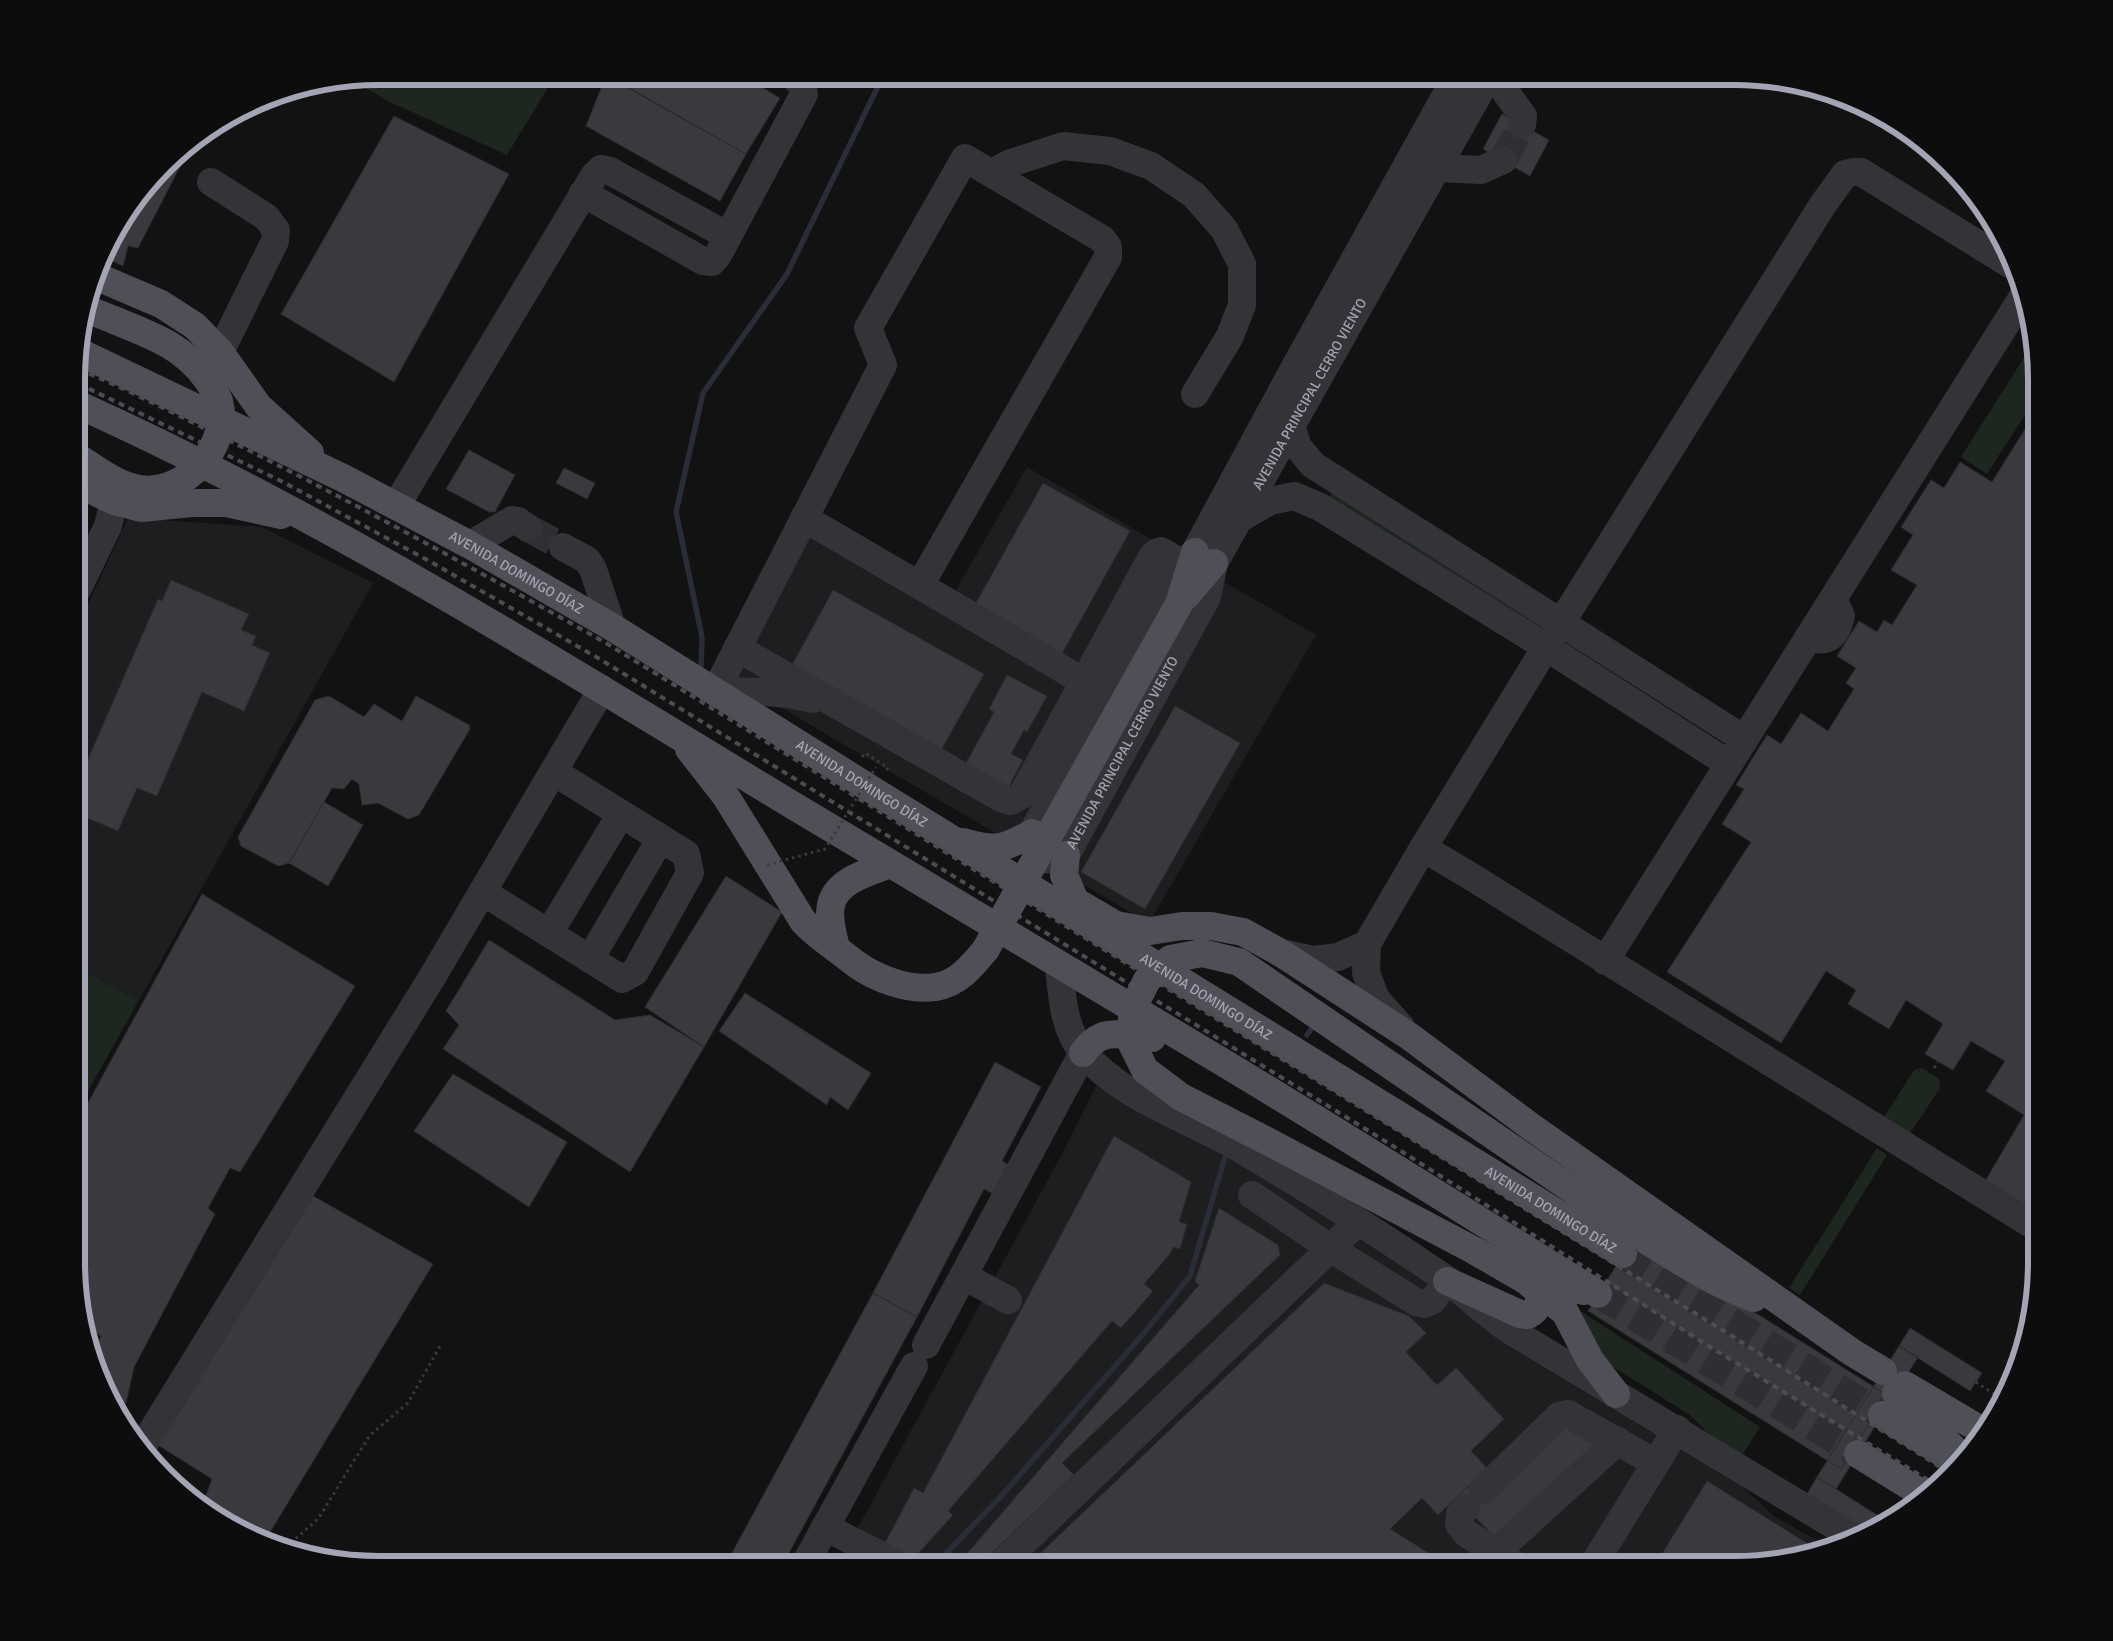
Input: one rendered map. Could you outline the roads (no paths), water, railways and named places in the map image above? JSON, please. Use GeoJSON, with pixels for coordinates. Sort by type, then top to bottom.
{"type":"FeatureCollection","features":[{"type":"Feature","properties":{"kind":"main road"},"geometry":{"type":"LineString","coordinates":[[103,279],[161,304],[195,326],[220,352],[259,407],[309,452],[343,478]]}},
{"type":"Feature","properties":{"kind":"main road"},"geometry":{"type":"LineString","coordinates":[[85,462],[118,483],[140,489],[156,489],[176,483],[195,471],[209,455],[219,433],[219,401],[206,379],[193,363],[166,342],[93,312]]}},
{"type":"Feature","properties":{"kind":"main road","name":"AVENIDA DOMINGO DÍAZ"},"geometry":{"type":"LineString","coordinates":[[86,356],[343,478],[470,545],[612,627],[949,838],[1623,1254]]}},
{"type":"Feature","properties":{"kind":"main road"},"geometry":{"type":"LineString","coordinates":[[85,408],[143,434],[320,524],[451,599],[1059,966],[1215,1058],[1598,1294],[1524,1280],[1180,1097],[1145,1070],[1130,1040],[1133,1008],[1147,980],[1170,959],[1202,953],[1239,962],[1657,1246],[1739,1293],[1798,1314]]}},
{"type":"Feature","properties":{"kind":"main road"},"geometry":{"type":"LineString","coordinates":[[85,487],[114,501],[141,508],[192,503],[226,503],[320,524]]}},
{"type":"Feature","properties":{"kind":"main road"},"geometry":{"type":"LineString","coordinates":[[678,736],[724,795],[803,921],[815,934],[857,965],[887,980],[910,987],[936,987],[954,980],[970,969],[986,949],[1047,844],[1179,604],[1198,560]]}},
{"type":"Feature","properties":{"kind":"main road"},"geometry":{"type":"LineString","coordinates":[[949,838],[987,848],[1116,925],[1150,931],[1182,926],[1211,926],[1243,932],[1281,954],[1409,1036],[1530,1126],[1853,1353],[1954,1457]]}},
{"type":"Feature","properties":{"kind":"main road"},"geometry":{"type":"LineString","coordinates":[[987,848],[1013,844],[1047,844]]}},
{"type":"Feature","properties":{"kind":"main road"},"geometry":{"type":"LineString","coordinates":[[1047,844],[1064,875],[1075,901]]}},
{"type":"Feature","properties":{"kind":"main road"},"geometry":{"type":"LineString","coordinates":[[836,948],[831,920],[831,904],[841,887],[854,878],[890,864]]}},
{"type":"Feature","properties":{"kind":"main road"},"geometry":{"type":"LineString","coordinates":[[1083,1053],[1090,1044],[1102,1036],[1142,1035],[1215,1058]]}},
{"type":"Feature","properties":{"kind":"main road"},"geometry":{"type":"LineString","coordinates":[[1431,1190],[1524,1280],[1565,1312],[1590,1360],[1616,1394]]}},
{"type":"Feature","properties":{"kind":"main road"},"geometry":{"type":"LineString","coordinates":[[1447,1281],[1520,1314],[1528,1315],[1538,1308],[1540,1301],[1524,1280]]}},
{"type":"Feature","properties":{"kind":"main road"},"geometry":{"type":"LineString","coordinates":[[1888,1388],[1976,1427]]}},
{"type":"Feature","properties":{"kind":"main road"},"geometry":{"type":"LineString","coordinates":[[1888,1388],[1924,1417],[1958,1452]]}},
{"type":"Feature","properties":{"kind":"main road"},"geometry":{"type":"LineString","coordinates":[[1858,1454],[1918,1491]]}},
{"type":"Feature","properties":{"kind":"street"},"geometry":{"type":"LineString","coordinates":[[396,506],[583,194],[703,260],[712,262],[718,255],[804,94],[801,85]]}},
{"type":"Feature","properties":{"kind":"street","name":"AVENIDA PRINCIPAL CERRO VIENTO"},"geometry":{"type":"LineString","coordinates":[[1047,844],[1207,597],[1198,560],[1296,365],[1452,85]]}},
{"type":"Feature","properties":{"kind":"street","name":"AVENIDA PRINCIPAL CERRO VIENTO"},"geometry":{"type":"LineString","coordinates":[[1047,844],[1108,695],[1168,579],[1198,560],[1241,518],[1483,85]]}},
{"type":"Feature","properties":{"kind":"street"},"geometry":{"type":"LineString","coordinates":[[1501,85],[1523,116],[1522,126]]}},
{"type":"Feature","properties":{"kind":"street"},"geometry":{"type":"LineString","coordinates":[[992,174],[1011,163],[1063,146],[1110,151],[1151,166],[1194,194],[1224,229],[1242,264],[1242,305],[1230,336],[1195,394]]}},
{"type":"Feature","properties":{"kind":"street"},"geometry":{"type":"LineString","coordinates":[[836,705],[776,692],[715,692],[883,365],[868,328],[965,158],[1102,239],[1108,247],[1108,257],[920,585]]}},
{"type":"Feature","properties":{"kind":"street"},"geometry":{"type":"LineString","coordinates":[[1436,168],[1481,170],[1503,160]]}},
{"type":"Feature","properties":{"kind":"street"},"geometry":{"type":"LineString","coordinates":[[1409,1036],[1376,999],[1366,973],[1367,944],[1423,848],[1546,647],[1818,213],[1845,174],[1861,172],[2003,260]]}},
{"type":"Feature","properties":{"kind":"street"},"geometry":{"type":"LineString","coordinates":[[210,182],[266,218],[276,230],[275,241],[220,352]]}},
{"type":"Feature","properties":{"kind":"street"},"geometry":{"type":"LineString","coordinates":[[1605,961],[2018,304]]}},
{"type":"Feature","properties":{"kind":"street"},"geometry":{"type":"LineString","coordinates":[[1292,425],[1298,448],[1313,465],[1744,739]]}},
{"type":"Feature","properties":{"kind":"street"},"geometry":{"type":"LineString","coordinates":[[1241,518],[1270,501],[1294,496],[1320,507],[1546,647],[1728,764]]}},
{"type":"Feature","properties":{"kind":"street"},"geometry":{"type":"LineString","coordinates":[[85,574],[108,526],[114,501]]}},
{"type":"Feature","properties":{"kind":"street"},"geometry":{"type":"LineString","coordinates":[[804,518],[1108,695]]}},
{"type":"Feature","properties":{"kind":"street"},"geometry":{"type":"LineString","coordinates":[[470,545],[512,520],[518,521],[528,528]]}},
{"type":"Feature","properties":{"kind":"street"},"geometry":{"type":"LineString","coordinates":[[563,547],[587,560],[593,569],[612,627]]}},
{"type":"Feature","properties":{"kind":"street"},"geometry":{"type":"LineString","coordinates":[[737,648],[1001,798],[1011,800],[1022,795],[1156,553],[1161,551],[1198,560]]}},
{"type":"Feature","properties":{"kind":"street"},"geometry":{"type":"LineString","coordinates":[[146,1441],[431,980],[602,690]]}},
{"type":"Feature","properties":{"kind":"street"},"geometry":{"type":"LineString","coordinates":[[483,892],[622,979],[635,972],[690,873],[686,854],[554,772]]}},
{"type":"Feature","properties":{"kind":"street"},"geometry":{"type":"LineString","coordinates":[[549,934],[622,814]]}},
{"type":"Feature","properties":{"kind":"street"},"geometry":{"type":"LineString","coordinates":[[590,959],[661,838]]}},
{"type":"Feature","properties":{"kind":"street"},"geometry":{"type":"LineString","coordinates":[[1423,848],[2028,1222]]}},
{"type":"Feature","properties":{"kind":"street"},"geometry":{"type":"LineString","coordinates":[[1281,954],[1313,960],[1338,957],[1367,944]]}},
{"type":"Feature","properties":{"kind":"street"},"geometry":{"type":"LineString","coordinates":[[1059,966],[1069,1032],[1083,1053],[1124,1087],[1236,1147],[1358,1222],[1447,1281],[1485,1313],[1508,1329],[1677,1429],[1847,1533]]}},
{"type":"Feature","properties":{"kind":"street"},"geometry":{"type":"LineString","coordinates":[[809,1556],[964,1276],[1083,1053]]}},
{"type":"Feature","properties":{"kind":"street"},"geometry":{"type":"LineString","coordinates":[[1252,1195],[1330,1248],[1416,1302],[1425,1304],[1433,1300],[1447,1281]]}},
{"type":"Feature","properties":{"kind":"street"},"geometry":{"type":"LineString","coordinates":[[1009,1556],[1358,1222]]}},
{"type":"Feature","properties":{"kind":"street"},"geometry":{"type":"LineString","coordinates":[[964,1276],[1008,1300]]}},
{"type":"Feature","properties":{"kind":"street"},"geometry":{"type":"LineString","coordinates":[[1502,1556],[1466,1533],[1459,1524],[1460,1514],[1559,1416],[1568,1414],[1578,1417],[1656,1463]]}},
{"type":"Feature","properties":{"kind":"street"},"geometry":{"type":"LineString","coordinates":[[1599,1556],[1677,1429]]}},
{"type":"Feature","properties":{"kind":"street"},"geometry":{"type":"LineString","coordinates":[[1507,1556],[1618,1441]]}},
{"type":"Feature","properties":{"kind":"street"},"geometry":{"type":"LineString","coordinates":[[825,1527],[882,1556]]}},
{"type":"Feature","properties":{"kind":"waterway"},"geometry":{"type":"LineString","coordinates":[[701,665],[702,637],[676,512],[703,393],[787,274],[879,85]]}},
{"type":"Feature","properties":{"kind":"waterway"},"geometry":{"type":"LineString","coordinates":[[1307,1035],[1315,1023]]}},
{"type":"Feature","properties":{"kind":"waterway"},"geometry":{"type":"LineString","coordinates":[[944,1556],[1004,1493],[1144,1333],[1190,1276],[1225,1157]]}},
{"type":"Feature","properties":{"kind":"tunnel"},"geometry":{"type":"LineString","coordinates":[[1503,160],[1522,125]]}},
{"type":"Feature","properties":{"kind":"tunnel"},"geometry":{"type":"LineString","coordinates":[[528,528],[563,547]]}},
{"type":"Feature","properties":{"kind":"tunnel"},"geometry":{"type":"LineString","coordinates":[[1623,1254],[1882,1415]]}},
{"type":"Feature","properties":{"kind":"tunnel"},"geometry":{"type":"LineString","coordinates":[[1598,1294],[1858,1454]]}},
{"type":"Feature","properties":{"kind":"railway"},"geometry":{"type":"LineString","coordinates":[[85,372],[169,411],[368,512],[606,643],[1727,1333],[1943,1469]]}},
{"type":"Feature","properties":{"kind":"railway"},"geometry":{"type":"LineString","coordinates":[[85,387],[281,481],[431,562],[598,658],[1390,1144],[1715,1350],[1930,1481]]}}]}
